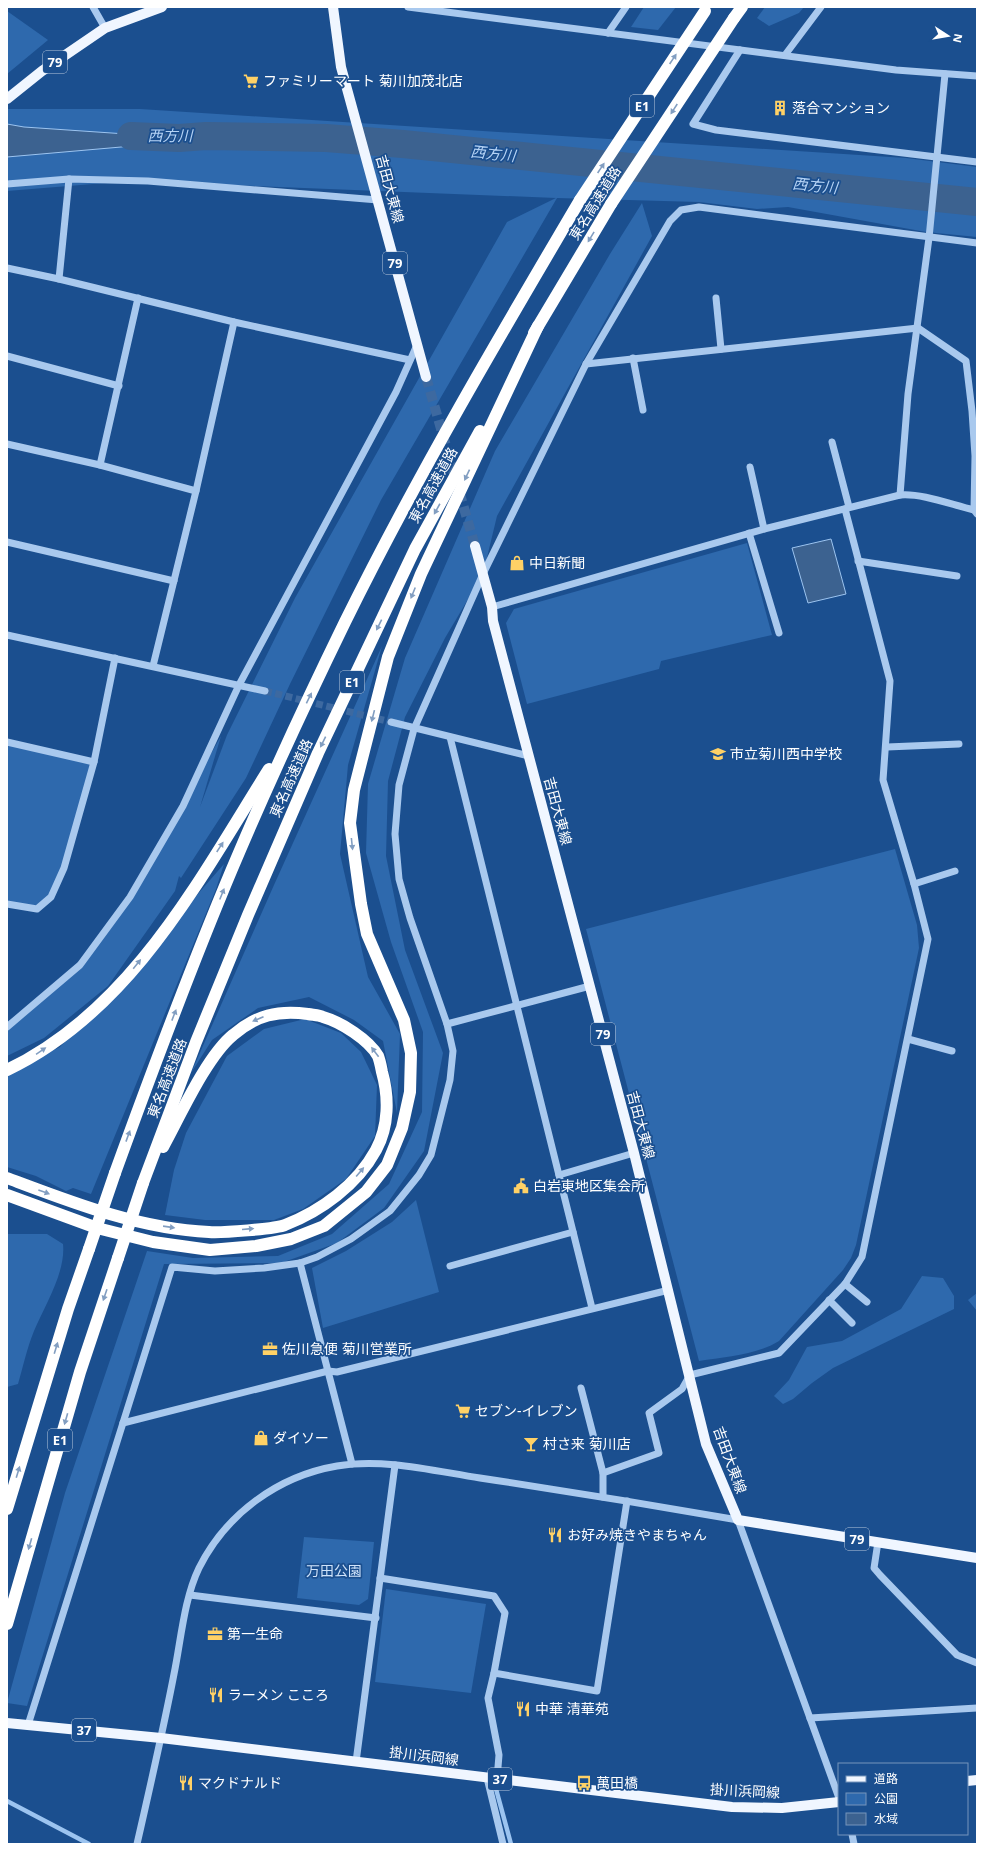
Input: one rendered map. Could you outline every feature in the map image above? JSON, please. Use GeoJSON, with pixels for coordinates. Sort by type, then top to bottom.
{"type":"FeatureCollection","features":[{"type":"Feature","properties":{"kind":"highway","name":"東名高速道路"},"geometry":{"type":"LineString","coordinates":[[7,1624],[80,1372],[143,1183],[196,1042],[318,753],[415,549],[538,326],[611,204],[742,7]]}},
{"type":"Feature","properties":{"kind":"highway","name":"東名高速道路"},"geometry":{"type":"LineString","coordinates":[[7,1509],[68,1309],[151,1074],[232,869],[292,733],[346,620],[412,493],[488,356],[580,200],[706,9]]}},
{"type":"Feature","properties":{"kind":"highway"},"geometry":{"type":"LineString","coordinates":[[7,1195],[97,1228],[153,1242],[210,1250],[256,1246],[291,1239],[324,1226],[366,1192],[387,1165],[402,1128],[410,1092],[411,1053],[404,1020],[368,934],[360,904],[350,823],[354,790],[388,657],[421,574],[538,326]]}},
{"type":"Feature","properties":{"kind":"highway"},"geometry":{"type":"LineString","coordinates":[[7,1070],[26,1061],[68,1032],[104,1001],[136,966],[181,907],[292,733]]}},
{"type":"Feature","properties":{"kind":"highway"},"geometry":{"type":"LineString","coordinates":[[7,1178],[82,1206],[159,1226],[209,1232],[283,1226],[329,1202],[360,1174],[377,1149],[387,1117],[387,1089],[379,1057],[368,1043],[352,1031],[324,1017],[288,1012],[257,1018],[232,1036],[210,1062],[143,1183]]}},
{"type":"Feature","properties":{"kind":"main road","name":"79"},"geometry":{"type":"LineString","coordinates":[[7,100],[42,71],[105,28],[162,7]]}},
{"type":"Feature","properties":{"kind":"main road","name":"吉田大東線"},"geometry":{"type":"LineString","coordinates":[[333,7],[342,67],[426,377]]}},
{"type":"Feature","properties":{"kind":"main road","name":"吉田大東線"},"geometry":{"type":"LineString","coordinates":[[475,546],[492,607],[493,621],[634,1153],[706,1444],[738,1520]]}},
{"type":"Feature","properties":{"kind":"main road","name":"79"},"geometry":{"type":"LineString","coordinates":[[738,1520],[977,1558]]}},
{"type":"Feature","properties":{"kind":"main road","name":"掛川浜岡線"},"geometry":{"type":"LineString","coordinates":[[7,1722],[161,1738],[732,1807],[782,1808],[838,1802]]}},
{"type":"Feature","properties":{"kind":"street"},"geometry":{"type":"LineString","coordinates":[[93,7],[105,28]]}},
{"type":"Feature","properties":{"kind":"street"},"geometry":{"type":"LineString","coordinates":[[408,7],[896,70],[977,76]]}},
{"type":"Feature","properties":{"kind":"street"},"geometry":{"type":"LineString","coordinates":[[608,33],[626,7]]}},
{"type":"Feature","properties":{"kind":"street"},"geometry":{"type":"LineString","coordinates":[[785,55],[821,7]]}},
{"type":"Feature","properties":{"kind":"street"},"geometry":{"type":"LineString","coordinates":[[740,50],[693,124],[716,130],[887,150],[937,159],[977,162]]}},
{"type":"Feature","properties":{"kind":"street"},"geometry":{"type":"LineString","coordinates":[[900,495],[908,394],[918,328],[929,235],[945,74]]}},
{"type":"Feature","properties":{"kind":"street"},"geometry":{"type":"LineString","coordinates":[[7,184],[69,180],[148,181],[378,200]]}},
{"type":"Feature","properties":{"kind":"street"},"geometry":{"type":"LineString","coordinates":[[59,279],[69,180]]}},
{"type":"Feature","properties":{"kind":"street"},"geometry":{"type":"LineString","coordinates":[[28,1725],[172,1267],[215,1271],[264,1268],[300,1263],[317,1257],[351,1239],[390,1211],[419,1175],[431,1155],[450,1080],[452,1052],[447,1024],[410,918],[399,879],[395,834],[399,786],[414,729],[483,574],[586,364],[670,221],[681,210],[699,207],[929,235],[977,243]]}},
{"type":"Feature","properties":{"kind":"street"},"geometry":{"type":"LineString","coordinates":[[7,268],[59,279],[234,322],[410,360]]}},
{"type":"Feature","properties":{"kind":"street"},"geometry":{"type":"LineString","coordinates":[[100,465],[138,298]]}},
{"type":"Feature","properties":{"kind":"street"},"geometry":{"type":"LineString","coordinates":[[716,298],[721,349]]}},
{"type":"Feature","properties":{"kind":"street"},"geometry":{"type":"LineString","coordinates":[[153,666],[196,491],[234,322]]}},
{"type":"Feature","properties":{"kind":"street"},"geometry":{"type":"LineString","coordinates":[[492,607],[749,533],[900,495],[908,495],[975,512],[976,445],[966,361],[918,328],[586,364]]}},
{"type":"Feature","properties":{"kind":"street"},"geometry":{"type":"LineString","coordinates":[[7,1027],[80,965],[130,897],[183,806],[239,685],[396,392],[417,345]]}},
{"type":"Feature","properties":{"kind":"street"},"geometry":{"type":"LineString","coordinates":[[7,356],[119,386]]}},
{"type":"Feature","properties":{"kind":"street"},"geometry":{"type":"LineString","coordinates":[[633,358],[643,410]]}},
{"type":"Feature","properties":{"kind":"street"},"geometry":{"type":"LineString","coordinates":[[603,1473],[660,1453],[649,1413],[682,1389],[690,1375],[779,1353],[845,1284],[862,1257],[928,938],[914,884],[883,780],[887,747],[890,681],[858,561],[832,442]]}},
{"type":"Feature","properties":{"kind":"street"},"geometry":{"type":"LineString","coordinates":[[7,444],[100,465],[196,491]]}},
{"type":"Feature","properties":{"kind":"street"},"geometry":{"type":"LineString","coordinates":[[750,467],[764,529]]}},
{"type":"Feature","properties":{"kind":"street"},"geometry":{"type":"LineString","coordinates":[[749,533],[779,633]]}},
{"type":"Feature","properties":{"kind":"street"},"geometry":{"type":"LineString","coordinates":[[7,542],[174,581]]}},
{"type":"Feature","properties":{"kind":"street"},"geometry":{"type":"LineString","coordinates":[[858,561],[957,576]]}},
{"type":"Feature","properties":{"kind":"street"},"geometry":{"type":"LineString","coordinates":[[7,636],[265,691]]}},
{"type":"Feature","properties":{"kind":"street"},"geometry":{"type":"LineString","coordinates":[[7,904],[37,910],[51,897],[64,868],[94,762],[115,658]]}},
{"type":"Feature","properties":{"kind":"street"},"geometry":{"type":"LineString","coordinates":[[391,722],[414,729],[529,756]]}},
{"type":"Feature","properties":{"kind":"street"},"geometry":{"type":"LineString","coordinates":[[450,737],[592,1308]]}},
{"type":"Feature","properties":{"kind":"street"},"geometry":{"type":"LineString","coordinates":[[7,742],[94,762]]}},
{"type":"Feature","properties":{"kind":"street"},"geometry":{"type":"LineString","coordinates":[[887,747],[958,744]]}},
{"type":"Feature","properties":{"kind":"street"},"geometry":{"type":"LineString","coordinates":[[914,884],[956,871]]}},
{"type":"Feature","properties":{"kind":"street"},"geometry":{"type":"LineString","coordinates":[[447,1024],[590,986]]}},
{"type":"Feature","properties":{"kind":"street"},"geometry":{"type":"LineString","coordinates":[[908,1039],[952,1052]]}},
{"type":"Feature","properties":{"kind":"street"},"geometry":{"type":"LineString","coordinates":[[559,1175],[634,1153]]}},
{"type":"Feature","properties":{"kind":"street"},"geometry":{"type":"LineString","coordinates":[[450,1266],[573,1232]]}},
{"type":"Feature","properties":{"kind":"street"},"geometry":{"type":"LineString","coordinates":[[300,1263],[352,1464]]}},
{"type":"Feature","properties":{"kind":"street"},"geometry":{"type":"LineString","coordinates":[[845,1284],[867,1302]]}},
{"type":"Feature","properties":{"kind":"street"},"geometry":{"type":"LineString","coordinates":[[123,1423],[328,1371],[337,1372],[669,1290]]}},
{"type":"Feature","properties":{"kind":"street"},"geometry":{"type":"LineString","coordinates":[[829,1300],[852,1323]]}},
{"type":"Feature","properties":{"kind":"street"},"geometry":{"type":"LineString","coordinates":[[581,1388],[603,1473],[603,1497]]}},
{"type":"Feature","properties":{"kind":"street"},"geometry":{"type":"LineString","coordinates":[[137,1844],[161,1738],[190,1595],[199,1570],[213,1545],[228,1526],[247,1507],[269,1491],[291,1480],[316,1471],[352,1464],[395,1465],[603,1497],[738,1520],[838,1795]]}},
{"type":"Feature","properties":{"kind":"street"},"geometry":{"type":"LineString","coordinates":[[356,1762],[395,1465]]}},
{"type":"Feature","properties":{"kind":"street"},"geometry":{"type":"LineString","coordinates":[[494,1673],[597,1691],[627,1501]]}},
{"type":"Feature","properties":{"kind":"street"},"geometry":{"type":"LineString","coordinates":[[878,1542],[874,1568],[957,1656],[977,1663]]}},
{"type":"Feature","properties":{"kind":"street"},"geometry":{"type":"LineString","coordinates":[[380,1578],[494,1596],[505,1613],[488,1698],[499,1755],[492,1778],[503,1844]]}},
{"type":"Feature","properties":{"kind":"street"},"geometry":{"type":"LineString","coordinates":[[190,1595],[376,1618]]}},
{"type":"Feature","properties":{"kind":"street"},"geometry":{"type":"LineString","coordinates":[[810,1718],[977,1708]]}},
{"type":"Feature","properties":{"kind":"green space"},"geometry":{"type":"Polygon","coordinates":[[[644,7],[676,7],[658,30],[631,27],[644,7]]]}},
{"type":"Feature","properties":{"kind":"green space"},"geometry":{"type":"Polygon","coordinates":[[[765,7],[804,7],[799,13],[769,26],[757,18],[765,7]]]}},
{"type":"Feature","properties":{"kind":"green space"},"geometry":{"type":"Polygon","coordinates":[[[7,11],[48,40],[7,74],[7,11]]]}},
{"type":"Feature","properties":{"kind":"green space"},"geometry":{"type":"Polygon","coordinates":[[[7,109],[140,109],[906,158],[977,167],[977,237],[926,232],[788,207],[757,209],[699,202],[557,198],[381,500],[290,684],[246,778],[181,878],[179,876],[175,891],[108,986],[44,1038],[7,1056],[7,1028],[69,975],[139,881],[221,736],[200,807],[227,735],[295,598],[507,222],[556,198],[130,181],[7,191],[7,109]]]}},
{"type":"Feature","properties":{"kind":"green space"},"geometry":{"type":"Polygon","coordinates":[[[642,203],[652,236],[497,516],[483,574],[445,638],[405,717],[388,781],[386,856],[405,950],[443,1053],[424,1151],[384,1208],[337,1243],[281,1263],[164,1264],[27,1706],[7,1703],[65,1493],[147,1251],[193,1258],[278,1256],[332,1234],[389,1184],[422,1112],[423,1032],[391,942],[366,853],[368,784],[405,658],[495,451],[610,254],[642,203]]]}},
{"type":"Feature","properties":{"kind":"green space"},"geometry":{"type":"Polygon","coordinates":[[[747,543],[772,635],[661,661],[659,669],[527,704],[506,623],[514,609],[747,543]]]}},
{"type":"Feature","properties":{"kind":"green space"},"geometry":{"type":"Polygon","coordinates":[[[382,646],[348,765],[340,854],[368,977],[400,1034],[397,1113],[383,1041],[354,1020],[309,997],[258,1008],[212,1040],[191,1073],[274,885],[382,646]]]}},
{"type":"Feature","properties":{"kind":"green space"},"geometry":{"type":"Polygon","coordinates":[[[7,744],[94,762],[64,868],[51,897],[37,909],[7,904],[7,744]]]}},
{"type":"Feature","properties":{"kind":"green space"},"geometry":{"type":"Polygon","coordinates":[[[895,849],[917,925],[919,948],[856,1245],[851,1258],[843,1270],[779,1341],[770,1346],[751,1352],[730,1357],[699,1361],[586,929],[895,849]]]}},
{"type":"Feature","properties":{"kind":"green space"},"geometry":{"type":"Polygon","coordinates":[[[224,864],[216,889],[91,1194],[73,1188],[66,1191],[36,1176],[7,1167],[7,1072],[60,1047],[129,973],[224,864]]]}},
{"type":"Feature","properties":{"kind":"green space"},"geometry":{"type":"Polygon","coordinates":[[[305,1019],[341,1033],[361,1052],[377,1085],[375,1136],[346,1179],[303,1209],[274,1220],[205,1220],[165,1215],[174,1170],[186,1133],[227,1056],[264,1029],[305,1019]]]}},
{"type":"Feature","properties":{"kind":"green space"},"geometry":{"type":"Polygon","coordinates":[[[416,1200],[439,1292],[323,1328],[312,1268],[346,1251],[392,1222],[416,1200]]]}},
{"type":"Feature","properties":{"kind":"green space"},"geometry":{"type":"Polygon","coordinates":[[[7,1234],[47,1234],[63,1244],[63,1255],[58,1277],[32,1337],[18,1384],[7,1387],[7,1234]]]}},
{"type":"Feature","properties":{"kind":"green space"},"geometry":{"type":"Polygon","coordinates":[[[922,1276],[943,1278],[954,1296],[954,1309],[833,1368],[793,1399],[783,1404],[774,1396],[789,1380],[807,1347],[842,1341],[901,1309],[922,1276]]]}},
{"type":"Feature","properties":{"kind":"green space"},"geometry":{"type":"Polygon","coordinates":[[[977,1293],[977,1311],[968,1300],[977,1293]]]}},
{"type":"Feature","properties":{"kind":"green space","name":"万田公園"},"geometry":{"type":"Polygon","coordinates":[[[304,1537],[374,1542],[368,1599],[359,1605],[297,1598],[304,1537]]]}},
{"type":"Feature","properties":{"kind":"green space"},"geometry":{"type":"Polygon","coordinates":[[[386,1589],[486,1604],[471,1693],[375,1682],[386,1589]]]}},
{"type":"Feature","properties":{"kind":"water"},"geometry":{"type":"Polygon","coordinates":[[[7,124],[24,127],[170,137],[144,145],[7,157],[7,124]]]}},
{"type":"Feature","properties":{"kind":"water"},"geometry":{"type":"Polygon","coordinates":[[[831,539],[846,594],[808,603],[792,548],[831,539]]]}},
{"type":"Feature","properties":{"kind":"waterway","name":"西方川"},"geometry":{"type":"LineString","coordinates":[[131,136],[179,138],[206,136],[326,138],[403,144],[977,202]]}},
{"type":"Feature","properties":{"kind":"waterway"},"geometry":{"type":"LineString","coordinates":[[496,1789],[511,1844]]}},
{"type":"Feature","properties":{"kind":"waterway"},"geometry":{"type":"LineString","coordinates":[[7,1801],[89,1844]]}},
{"type":"Feature","properties":{"kind":"tunnel"},"geometry":{"type":"LineString","coordinates":[[426,377],[475,546]]}},
{"type":"Feature","properties":{"kind":"tunnel"},"geometry":{"type":"LineString","coordinates":[[265,691],[391,722]]}},
{"type":"Feature","properties":{"kind":"place","name":"ファミリーマート 菊川加茂北店"},"geometry":{"type":"Point","coordinates":[251,81]}},
{"type":"Feature","properties":{"kind":"place","name":"落合マンション"},"geometry":{"type":"Point","coordinates":[780,108]}},
{"type":"Feature","properties":{"kind":"place","name":"中日新聞"},"geometry":{"type":"Point","coordinates":[517,563]}},
{"type":"Feature","properties":{"kind":"place","name":"市立菊川西中学校"},"geometry":{"type":"Point","coordinates":[718,754]}},
{"type":"Feature","properties":{"kind":"place","name":"白岩東地区集会所"},"geometry":{"type":"Point","coordinates":[521,1186]}},
{"type":"Feature","properties":{"kind":"place","name":"佐川急便 菊川営業所"},"geometry":{"type":"Point","coordinates":[270,1349]}},
{"type":"Feature","properties":{"kind":"place","name":"セブン-イレブン"},"geometry":{"type":"Point","coordinates":[463,1411]}},
{"type":"Feature","properties":{"kind":"place","name":"ダイソー"},"geometry":{"type":"Point","coordinates":[261,1438]}},
{"type":"Feature","properties":{"kind":"place","name":"村さ来 菊川店"},"geometry":{"type":"Point","coordinates":[531,1444]}},
{"type":"Feature","properties":{"kind":"place","name":"お好み焼きやまちゃん"},"geometry":{"type":"Point","coordinates":[555,1535]}},
{"type":"Feature","properties":{"kind":"place","name":"第一生命"},"geometry":{"type":"Point","coordinates":[215,1634]}},
{"type":"Feature","properties":{"kind":"place","name":"ラーメン こころ"},"geometry":{"type":"Point","coordinates":[216,1695]}},
{"type":"Feature","properties":{"kind":"place","name":"中華 清華苑"},"geometry":{"type":"Point","coordinates":[523,1709]}},
{"type":"Feature","properties":{"kind":"place","name":"マクドナルド"},"geometry":{"type":"Point","coordinates":[186,1783]}},
{"type":"Feature","properties":{"kind":"place","name":"萬田橋"},"geometry":{"type":"Point","coordinates":[584,1783]}}]}
